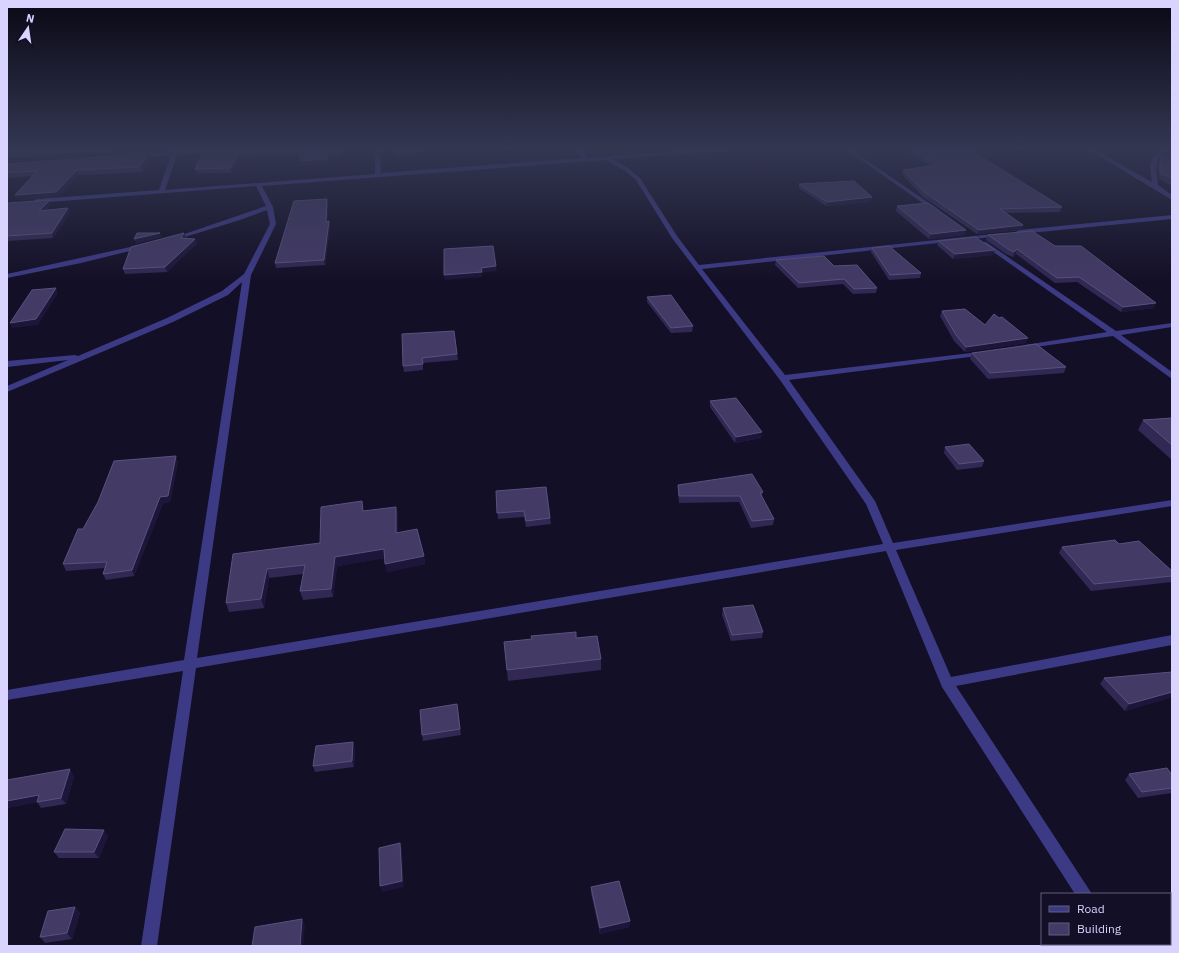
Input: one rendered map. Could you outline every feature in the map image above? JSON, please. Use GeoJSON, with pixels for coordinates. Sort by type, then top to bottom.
{"type":"FeatureCollection","features":[{"type":"Feature","properties":{"kind":"street"},"geometry":{"type":"LineString","coordinates":[[30,202],[144,192]]}},
{"type":"Feature","properties":{"kind":"street"},"geometry":{"type":"LineString","coordinates":[[149,946],[248,274],[273,224],[270,207],[262,192]]}},
{"type":"Feature","properties":{"kind":"street"},"geometry":{"type":"LineString","coordinates":[[647,192],[674,236],[783,378],[871,503],[948,682],[1083,893]]}},
{"type":"Feature","properties":{"kind":"street"},"geometry":{"type":"LineString","coordinates":[[910,192],[942,215]]}},
{"type":"Feature","properties":{"kind":"street"},"geometry":{"type":"LineString","coordinates":[[168,240],[238,219],[270,207]]}},
{"type":"Feature","properties":{"kind":"street"},"geometry":{"type":"LineString","coordinates":[[1014,233],[1172,216]]}},
{"type":"Feature","properties":{"kind":"street"},"geometry":{"type":"LineString","coordinates":[[968,232],[1115,334],[1172,376]]}},
{"type":"Feature","properties":{"kind":"street"},"geometry":{"type":"LineString","coordinates":[[697,267],[1006,234]]}},
{"type":"Feature","properties":{"kind":"street"},"geometry":{"type":"LineString","coordinates":[[7,276],[81,262],[154,244]]}},
{"type":"Feature","properties":{"kind":"street"},"geometry":{"type":"LineString","coordinates":[[7,389],[170,320],[225,293],[248,274]]}},
{"type":"Feature","properties":{"kind":"street"},"geometry":{"type":"LineString","coordinates":[[1017,349],[1172,325]]}},
{"type":"Feature","properties":{"kind":"street"},"geometry":{"type":"LineString","coordinates":[[783,378],[995,352]]}},
{"type":"Feature","properties":{"kind":"street"},"geometry":{"type":"LineString","coordinates":[[7,364],[85,356]]}},
{"type":"Feature","properties":{"kind":"street"},"geometry":{"type":"LineString","coordinates":[[7,695],[889,547],[1172,503]]}},
{"type":"Feature","properties":{"kind":"street"},"geometry":{"type":"LineString","coordinates":[[948,682],[1172,640]]}},
{"type":"Feature","properties":{"kind":"building"},"geometry":{"type":"Polygon","coordinates":[[[17,192],[50,192],[15,195],[17,192]]]}},
{"type":"Feature","properties":{"kind":"building"},"geometry":{"type":"Polygon","coordinates":[[[812,192],[867,192],[872,197],[827,202],[812,192]]]}},
{"type":"Feature","properties":{"kind":"building"},"geometry":{"type":"Polygon","coordinates":[[[925,192],[1039,192],[1062,207],[1000,209],[1023,225],[979,230],[925,192]]]}},
{"type":"Feature","properties":{"kind":"building"},"geometry":{"type":"Polygon","coordinates":[[[327,199],[326,222],[329,221],[324,260],[275,263],[294,201],[327,199]]]}},
{"type":"Feature","properties":{"kind":"building"},"geometry":{"type":"Polygon","coordinates":[[[50,200],[39,211],[68,208],[52,233],[7,236],[8,203],[50,200]]]}},
{"type":"Feature","properties":{"kind":"building"},"geometry":{"type":"Polygon","coordinates":[[[928,203],[966,230],[931,234],[897,206],[928,203]]]}},
{"type":"Feature","properties":{"kind":"building"},"geometry":{"type":"Polygon","coordinates":[[[1032,231],[1055,246],[1081,246],[1156,303],[1123,307],[1079,277],[1057,278],[1017,249],[1014,252],[988,235],[1032,231]]]}},
{"type":"Feature","properties":{"kind":"building"},"geometry":{"type":"Polygon","coordinates":[[[137,233],[160,233],[134,239],[137,233]]]}},
{"type":"Feature","properties":{"kind":"building"},"geometry":{"type":"Polygon","coordinates":[[[184,233],[181,238],[195,239],[165,267],[123,269],[131,247],[184,233]]]}},
{"type":"Feature","properties":{"kind":"building"},"geometry":{"type":"Polygon","coordinates":[[[975,237],[995,250],[955,254],[938,241],[975,237]]]}},
{"type":"Feature","properties":{"kind":"building"},"geometry":{"type":"Polygon","coordinates":[[[493,246],[496,266],[481,268],[482,272],[444,275],[444,249],[493,246]]]}},
{"type":"Feature","properties":{"kind":"building"},"geometry":{"type":"Polygon","coordinates":[[[889,246],[921,273],[890,275],[872,248],[889,246]]]}},
{"type":"Feature","properties":{"kind":"building"},"geometry":{"type":"Polygon","coordinates":[[[824,256],[834,266],[857,265],[877,288],[854,289],[844,279],[799,283],[776,260],[824,256]]]}},
{"type":"Feature","properties":{"kind":"building"},"geometry":{"type":"Polygon","coordinates":[[[56,288],[36,319],[10,323],[32,290],[56,288]]]}},
{"type":"Feature","properties":{"kind":"building"},"geometry":{"type":"Polygon","coordinates":[[[671,295],[693,326],[671,328],[647,297],[671,295]]]}},
{"type":"Feature","properties":{"kind":"building"},"geometry":{"type":"Polygon","coordinates":[[[965,309],[985,325],[994,314],[999,318],[1002,317],[1028,338],[966,347],[956,335],[942,311],[965,309]]]}},
{"type":"Feature","properties":{"kind":"building"},"geometry":{"type":"Polygon","coordinates":[[[454,331],[457,354],[422,358],[423,364],[403,366],[402,334],[454,331]]]}},
{"type":"Feature","properties":{"kind":"building"},"geometry":{"type":"Polygon","coordinates":[[[1036,344],[1066,367],[990,373],[972,353],[1036,344]]]}},
{"type":"Feature","properties":{"kind":"building"},"geometry":{"type":"Polygon","coordinates":[[[736,398],[762,432],[736,437],[710,401],[736,398]]]}},
{"type":"Feature","properties":{"kind":"building"},"geometry":{"type":"Polygon","coordinates":[[[1172,418],[1172,445],[1143,420],[1172,418]]]}},
{"type":"Feature","properties":{"kind":"building"},"geometry":{"type":"Polygon","coordinates":[[[969,444],[984,461],[959,464],[945,447],[969,444]]]}},
{"type":"Feature","properties":{"kind":"building"},"geometry":{"type":"Polygon","coordinates":[[[176,456],[168,496],[160,497],[132,570],[103,574],[107,562],[63,564],[78,529],[83,529],[98,502],[114,461],[176,456]]]}},
{"type":"Feature","properties":{"kind":"building"},"geometry":{"type":"Polygon","coordinates":[[[752,474],[763,492],[760,493],[774,519],[752,521],[740,496],[679,496],[678,485],[752,474]]]}},
{"type":"Feature","properties":{"kind":"building"},"geometry":{"type":"Polygon","coordinates":[[[546,487],[550,518],[526,521],[524,511],[497,513],[496,491],[546,487]]]}},
{"type":"Feature","properties":{"kind":"building"},"geometry":{"type":"Polygon","coordinates":[[[362,501],[363,511],[396,507],[396,533],[417,529],[424,556],[385,564],[384,549],[335,557],[331,589],[300,591],[305,565],[267,569],[261,599],[226,603],[233,554],[320,543],[321,507],[362,501]]]}},
{"type":"Feature","properties":{"kind":"building"},"geometry":{"type":"Polygon","coordinates":[[[1115,540],[1119,544],[1139,541],[1172,571],[1172,576],[1094,584],[1062,547],[1115,540]]]}},
{"type":"Feature","properties":{"kind":"building"},"geometry":{"type":"Polygon","coordinates":[[[753,605],[763,632],[732,635],[723,608],[753,605]]]}},
{"type":"Feature","properties":{"kind":"building"},"geometry":{"type":"Polygon","coordinates":[[[576,632],[576,638],[597,636],[601,659],[507,670],[504,642],[532,639],[531,636],[576,632]]]}},
{"type":"Feature","properties":{"kind":"building"},"geometry":{"type":"Polygon","coordinates":[[[1172,672],[1172,692],[1129,704],[1104,678],[1172,672]]]}},
{"type":"Feature","properties":{"kind":"building"},"geometry":{"type":"Polygon","coordinates":[[[457,704],[460,729],[422,735],[420,710],[457,704]]]}},
{"type":"Feature","properties":{"kind":"building"},"geometry":{"type":"Polygon","coordinates":[[[353,742],[352,761],[313,766],[316,746],[353,742]]]}},
{"type":"Feature","properties":{"kind":"building"},"geometry":{"type":"Polygon","coordinates":[[[1167,768],[1172,775],[1172,788],[1142,792],[1129,774],[1167,768]]]}},
{"type":"Feature","properties":{"kind":"building"},"geometry":{"type":"Polygon","coordinates":[[[70,769],[61,798],[37,802],[39,795],[7,801],[7,780],[70,769]]]}},
{"type":"Feature","properties":{"kind":"building"},"geometry":{"type":"Polygon","coordinates":[[[65,829],[104,830],[94,852],[54,852],[65,829]]]}},
{"type":"Feature","properties":{"kind":"building"},"geometry":{"type":"Polygon","coordinates":[[[400,843],[402,881],[380,886],[379,848],[400,843]]]}},
{"type":"Feature","properties":{"kind":"building"},"geometry":{"type":"Polygon","coordinates":[[[619,881],[630,921],[600,928],[591,887],[619,881]]]}},
{"type":"Feature","properties":{"kind":"building"},"geometry":{"type":"Polygon","coordinates":[[[75,907],[67,933],[40,937],[48,911],[75,907]]]}},
{"type":"Feature","properties":{"kind":"building"},"geometry":{"type":"Polygon","coordinates":[[[302,919],[300,946],[252,946],[255,927],[302,919]]]}}]}
